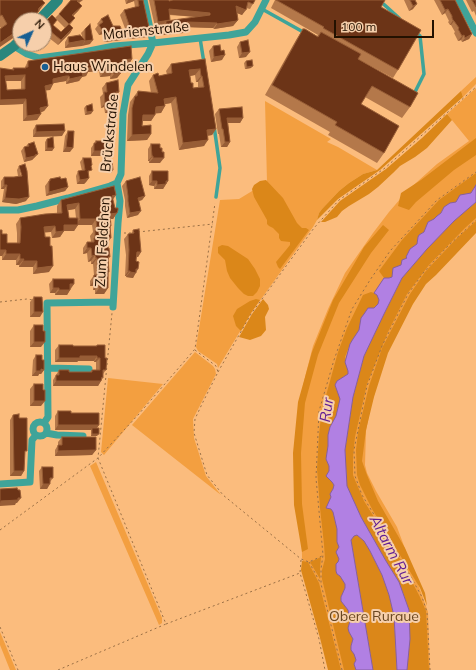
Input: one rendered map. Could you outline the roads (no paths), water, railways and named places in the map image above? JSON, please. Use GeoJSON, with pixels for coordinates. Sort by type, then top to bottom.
{"type":"FeatureCollection","features":[{"type":"Feature","properties":{"kind":"main road"},"geometry":{"type":"LineString","coordinates":[[46,12],[58,0]]}},
{"type":"Feature","properties":{"kind":"main road"},"geometry":{"type":"LineString","coordinates":[[0,56],[12,47]]}},
{"type":"Feature","properties":{"kind":"street"},"geometry":{"type":"LineString","coordinates":[[144,0],[153,43]]}},
{"type":"Feature","properties":{"kind":"street","name":"Marienstraße"},"geometry":{"type":"LineString","coordinates":[[25,52],[39,58],[114,46],[246,32],[255,22],[266,0]]}},
{"type":"Feature","properties":{"kind":"street"},"geometry":{"type":"LineString","coordinates":[[459,0],[476,33]]}},
{"type":"Feature","properties":{"kind":"street","name":"Brückstraße"},"geometry":{"type":"LineString","coordinates":[[0,210],[18,210],[37,206],[117,183],[121,174],[123,114],[128,85],[148,54],[153,43]]}},
{"type":"Feature","properties":{"kind":"street","name":"Zum Feldchen"},"geometry":{"type":"LineString","coordinates":[[46,432],[47,428],[44,424],[48,417],[47,303],[113,304],[120,202],[117,183]]}},
{"type":"Feature","properties":{"kind":"street"},"geometry":{"type":"LineString","coordinates":[[48,368],[89,369]]}},
{"type":"Feature","properties":{"kind":"street"},"geometry":{"type":"LineString","coordinates":[[36,435],[33,428],[35,424],[40,422],[44,424]]}},
{"type":"Feature","properties":{"kind":"street"},"geometry":{"type":"LineString","coordinates":[[36,435],[43,436],[46,432],[57,435],[83,436]]}},
{"type":"Feature","properties":{"kind":"street"},"geometry":{"type":"LineString","coordinates":[[0,484],[30,482],[32,440],[36,435]]}},
{"type":"Feature","properties":{"kind":"lane"},"geometry":{"type":"LineString","coordinates":[[378,0],[402,21]]}},
{"type":"Feature","properties":{"kind":"lane"},"geometry":{"type":"LineString","coordinates":[[261,8],[311,36]]}},
{"type":"Feature","properties":{"kind":"lane"},"geometry":{"type":"LineString","coordinates":[[407,90],[414,94],[424,74],[420,36],[414,31]]}},
{"type":"Feature","properties":{"kind":"lane"},"geometry":{"type":"LineString","coordinates":[[200,38],[205,69]]}},
{"type":"Feature","properties":{"kind":"lane"},"geometry":{"type":"LineString","coordinates":[[213,123],[220,168],[216,197]]}},
{"type":"Feature","properties":{"kind":"place","name":"Haus Windelen"},"geometry":{"type":"Point","coordinates":[45,67]}},
{"type":"Feature","properties":{"kind":"water label","name":"Rur"},"geometry":{"type":"Point","coordinates":[327,410]}},
{"type":"Feature","properties":{"kind":"water label","name":"Altarm Rur"},"geometry":{"type":"Point","coordinates":[391,550]}},
{"type":"Feature","properties":{"kind":"park label","name":"Obere Ruraue"},"geometry":{"type":"Point","coordinates":[374,617]}}]}
